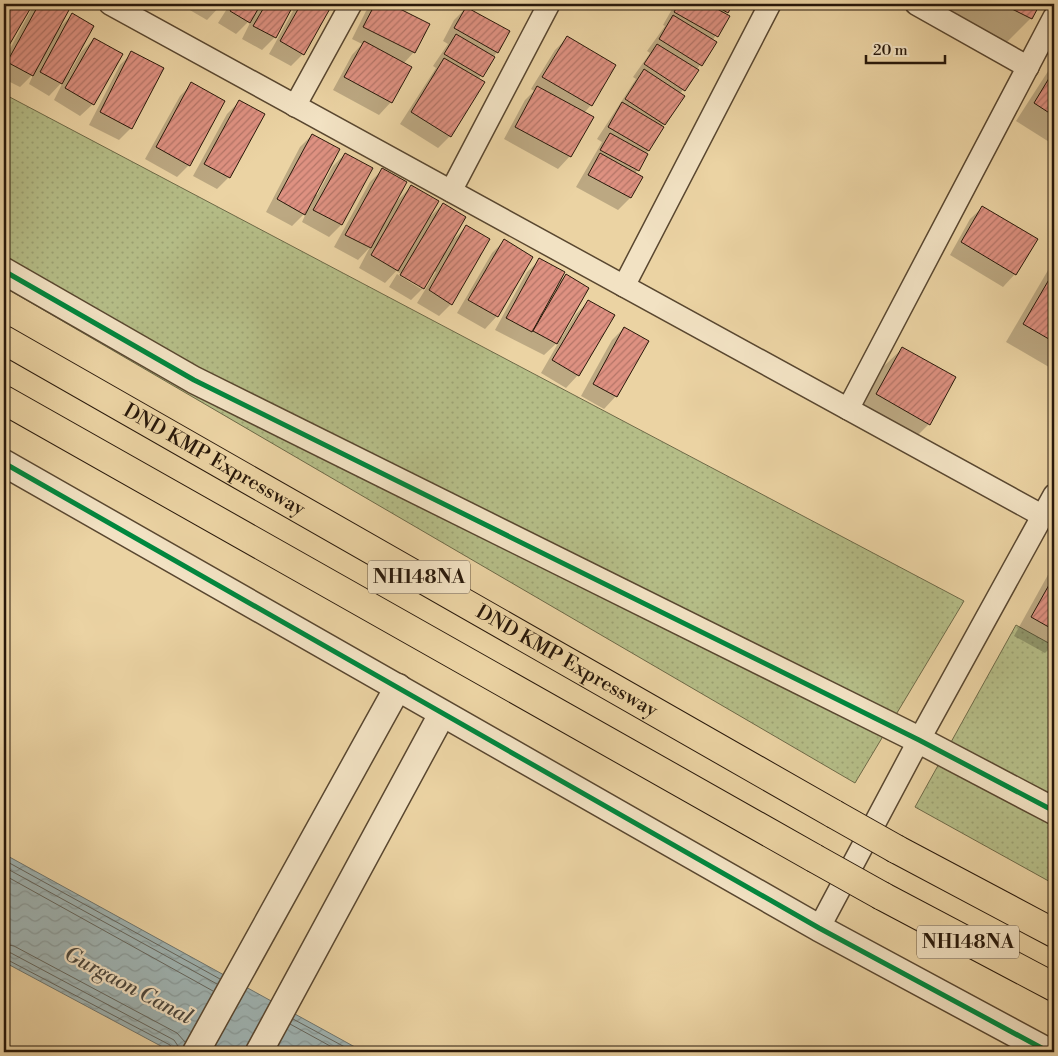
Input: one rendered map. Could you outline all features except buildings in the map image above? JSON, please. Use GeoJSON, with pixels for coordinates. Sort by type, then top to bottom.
{"type":"FeatureCollection","features":[{"type":"Feature","properties":{"kind":"highway","name":"DND KMP Expressway"},"geometry":{"type":"LineString","coordinates":[[4,340],[834,814],[1054,933]]}},
{"type":"Feature","properties":{"kind":"highway","name":"NH148NA"},"geometry":{"type":"LineString","coordinates":[[4,400],[814,858],[1054,988]]}},
{"type":"Feature","properties":{"kind":"street"},"geometry":{"type":"LineString","coordinates":[[110,4],[848,409],[1050,505],[919,740],[819,928]]}},
{"type":"Feature","properties":{"kind":"street"},"geometry":{"type":"LineString","coordinates":[[295,106],[351,4]]}},
{"type":"Feature","properties":{"kind":"street"},"geometry":{"type":"LineString","coordinates":[[451,191],[549,4]]}},
{"type":"Feature","properties":{"kind":"street"},"geometry":{"type":"LineString","coordinates":[[624,286],[770,4]]}},
{"type":"Feature","properties":{"kind":"street"},"geometry":{"type":"LineString","coordinates":[[916,4],[1028,67]]}},
{"type":"Feature","properties":{"kind":"street"},"geometry":{"type":"LineString","coordinates":[[848,409],[1054,17]]}},
{"type":"Feature","properties":{"kind":"street"},"geometry":{"type":"LineString","coordinates":[[4,271],[194,380],[919,740],[1054,811]]}},
{"type":"Feature","properties":{"kind":"street"},"geometry":{"type":"LineString","coordinates":[[4,463],[819,928],[1049,1052]]}},
{"type":"Feature","properties":{"kind":"street"},"geometry":{"type":"LineString","coordinates":[[196,1052],[398,687]]}},
{"type":"Feature","properties":{"kind":"street"},"geometry":{"type":"LineString","coordinates":[[259,1052],[442,714]]}},
{"type":"Feature","properties":{"kind":"green space"},"geometry":{"type":"Polygon","coordinates":[[[4,94],[964,601],[855,783],[4,287],[4,94]]]}},
{"type":"Feature","properties":{"kind":"green space"},"geometry":{"type":"Polygon","coordinates":[[[1016,625],[1054,646],[1054,884],[915,807],[1016,625]]]}},
{"type":"Feature","properties":{"kind":"water","name":"Gurgaon Canal"},"geometry":{"type":"Polygon","coordinates":[[[4,854],[364,1052],[172,1052],[4,962],[4,854]]]}},
{"type":"Feature","properties":{"kind":"cycle path"},"geometry":{"type":"LineString","coordinates":[[4,271],[194,380],[919,740],[1054,811]]}},
{"type":"Feature","properties":{"kind":"cycle path"},"geometry":{"type":"LineString","coordinates":[[4,463],[819,928],[1049,1052]]}}]}
